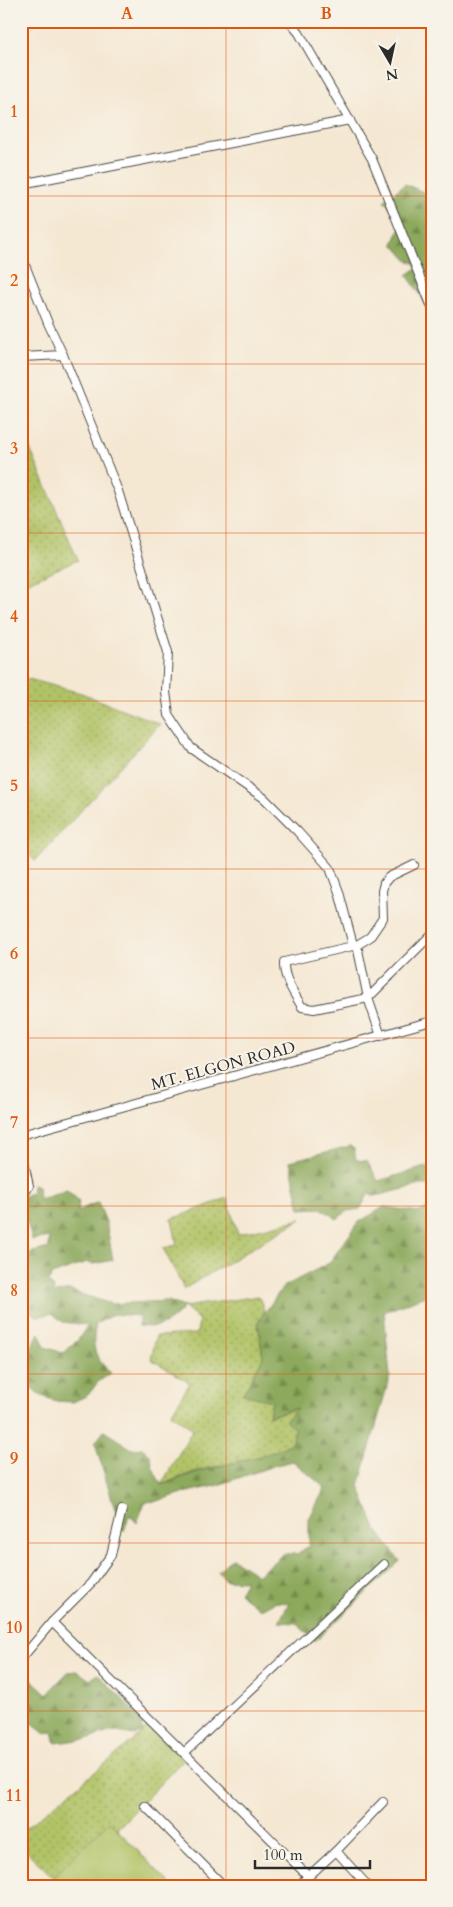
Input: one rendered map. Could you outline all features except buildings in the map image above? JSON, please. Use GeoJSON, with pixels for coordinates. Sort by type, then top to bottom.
{"type":"FeatureCollection","features":[{"type":"Feature","properties":{"kind":"street"},"geometry":{"type":"LineString","coordinates":[[289,21],[299,33],[372,159],[432,308]]}},
{"type":"Feature","properties":{"kind":"street"},"geometry":{"type":"LineString","coordinates":[[21,184],[350,120]]}},
{"type":"Feature","properties":{"kind":"street"},"geometry":{"type":"LineString","coordinates":[[21,255],[118,491],[160,620],[168,652],[166,692],[169,715],[191,748],[264,798],[330,868],[339,892],[368,998],[381,1036]]}},
{"type":"Feature","properties":{"kind":"street"},"geometry":{"type":"LineString","coordinates":[[21,357],[63,355]]}},
{"type":"Feature","properties":{"kind":"street"},"geometry":{"type":"LineString","coordinates":[[414,864],[389,877],[384,883],[382,891],[384,918],[370,937],[355,945],[284,962],[284,970],[292,991],[302,1007],[307,1009],[368,998],[432,934]]}},
{"type":"Feature","properties":{"kind":"street","name":"MT. ELGON ROAD"},"geometry":{"type":"LineString","coordinates":[[21,1135],[432,1022]]}},
{"type":"Feature","properties":{"kind":"street"},"geometry":{"type":"LineString","coordinates":[[21,1149],[29,1186],[26,1191],[21,1193]]}},
{"type":"Feature","properties":{"kind":"street"},"geometry":{"type":"LineString","coordinates":[[21,1659],[52,1622],[92,1584],[111,1555],[122,1510]]}},
{"type":"Feature","properties":{"kind":"street"},"geometry":{"type":"LineString","coordinates":[[184,1753],[384,1564]]}},
{"type":"Feature","properties":{"kind":"street"},"geometry":{"type":"LineString","coordinates":[[52,1622],[308,1876]]}},
{"type":"Feature","properties":{"kind":"street"},"geometry":{"type":"LineString","coordinates":[[298,1886],[336,1851],[383,1802]]}},
{"type":"Feature","properties":{"kind":"street"},"geometry":{"type":"LineString","coordinates":[[145,1806],[224,1886]]}},
{"type":"Feature","properties":{"kind":"street"},"geometry":{"type":"LineString","coordinates":[[336,1851],[368,1886]]}},
{"type":"Feature","properties":{"kind":"green space"},"geometry":{"type":"Polygon","coordinates":[[[405,184],[432,196],[432,318],[430,319],[422,297],[407,275],[420,266],[407,260],[393,244],[403,221],[384,201],[405,184]]]}},
{"type":"Feature","properties":{"kind":"green space"},"geometry":{"type":"Polygon","coordinates":[[[21,428],[78,560],[21,585],[21,428]]]}},
{"type":"Feature","properties":{"kind":"green space"},"geometry":{"type":"Polygon","coordinates":[[[21,677],[81,693],[160,724],[35,861],[21,846],[21,677]]]}},
{"type":"Feature","properties":{"kind":"green space"},"geometry":{"type":"Polygon","coordinates":[[[350,1146],[354,1149],[356,1160],[367,1161],[378,1181],[432,1165],[432,1185],[421,1185],[375,1196],[369,1193],[360,1209],[347,1211],[337,1219],[321,1208],[300,1209],[290,1161],[350,1146]]]}},
{"type":"Feature","properties":{"kind":"green space"},"geometry":{"type":"Polygon","coordinates":[[[33,1184],[38,1186],[39,1200],[67,1190],[79,1201],[77,1211],[98,1202],[106,1222],[113,1260],[94,1264],[87,1262],[52,1275],[48,1282],[54,1288],[53,1294],[69,1290],[111,1304],[168,1301],[184,1307],[169,1321],[159,1326],[139,1326],[139,1316],[114,1314],[96,1324],[95,1352],[111,1373],[98,1382],[88,1395],[73,1402],[55,1401],[40,1395],[21,1379],[21,1353],[31,1347],[39,1333],[45,1347],[63,1353],[78,1340],[88,1325],[63,1322],[52,1313],[38,1317],[29,1311],[21,1313],[21,1255],[49,1248],[49,1237],[32,1240],[22,1207],[21,1197],[32,1193],[33,1184]]]}},
{"type":"Feature","properties":{"kind":"green space"},"geometry":{"type":"Polygon","coordinates":[[[227,1198],[238,1234],[301,1219],[184,1289],[163,1248],[177,1245],[172,1219],[227,1198]]]}},
{"type":"Feature","properties":{"kind":"green space"},"geometry":{"type":"Polygon","coordinates":[[[384,1207],[419,1212],[432,1207],[432,1296],[425,1296],[384,1312],[390,1376],[359,1486],[376,1529],[400,1561],[315,1641],[296,1623],[279,1622],[289,1603],[277,1602],[260,1609],[239,1593],[246,1581],[225,1580],[218,1571],[232,1558],[258,1575],[283,1554],[297,1554],[309,1546],[309,1519],[325,1488],[293,1461],[215,1486],[157,1501],[145,1502],[137,1523],[129,1515],[124,1531],[114,1525],[117,1516],[95,1443],[104,1431],[132,1449],[142,1448],[151,1456],[152,1466],[161,1485],[197,1472],[284,1448],[293,1441],[295,1429],[285,1421],[297,1408],[269,1416],[272,1401],[243,1394],[263,1358],[258,1322],[283,1287],[329,1263],[359,1222],[384,1207]]]}},
{"type":"Feature","properties":{"kind":"green space"},"geometry":{"type":"Polygon","coordinates":[[[259,1296],[265,1313],[258,1322],[263,1358],[243,1394],[272,1401],[269,1416],[298,1408],[293,1441],[283,1448],[260,1457],[197,1471],[161,1485],[193,1429],[171,1414],[190,1383],[151,1359],[156,1336],[197,1334],[199,1320],[184,1307],[259,1296]]]}},
{"type":"Feature","properties":{"kind":"green space"},"geometry":{"type":"Polygon","coordinates":[[[21,1670],[47,1694],[68,1672],[77,1671],[90,1680],[98,1674],[142,1719],[143,1732],[134,1735],[113,1731],[86,1739],[56,1743],[52,1732],[45,1733],[27,1719],[21,1721],[21,1670]]]}},
{"type":"Feature","properties":{"kind":"green space"},"geometry":{"type":"Polygon","coordinates":[[[152,1724],[184,1759],[117,1829],[109,1821],[53,1877],[21,1846],[21,1832],[152,1724]]]}},
{"type":"Feature","properties":{"kind":"green space"},"geometry":{"type":"Polygon","coordinates":[[[109,1821],[172,1886],[45,1886],[53,1877],[109,1821]]]}}]}
